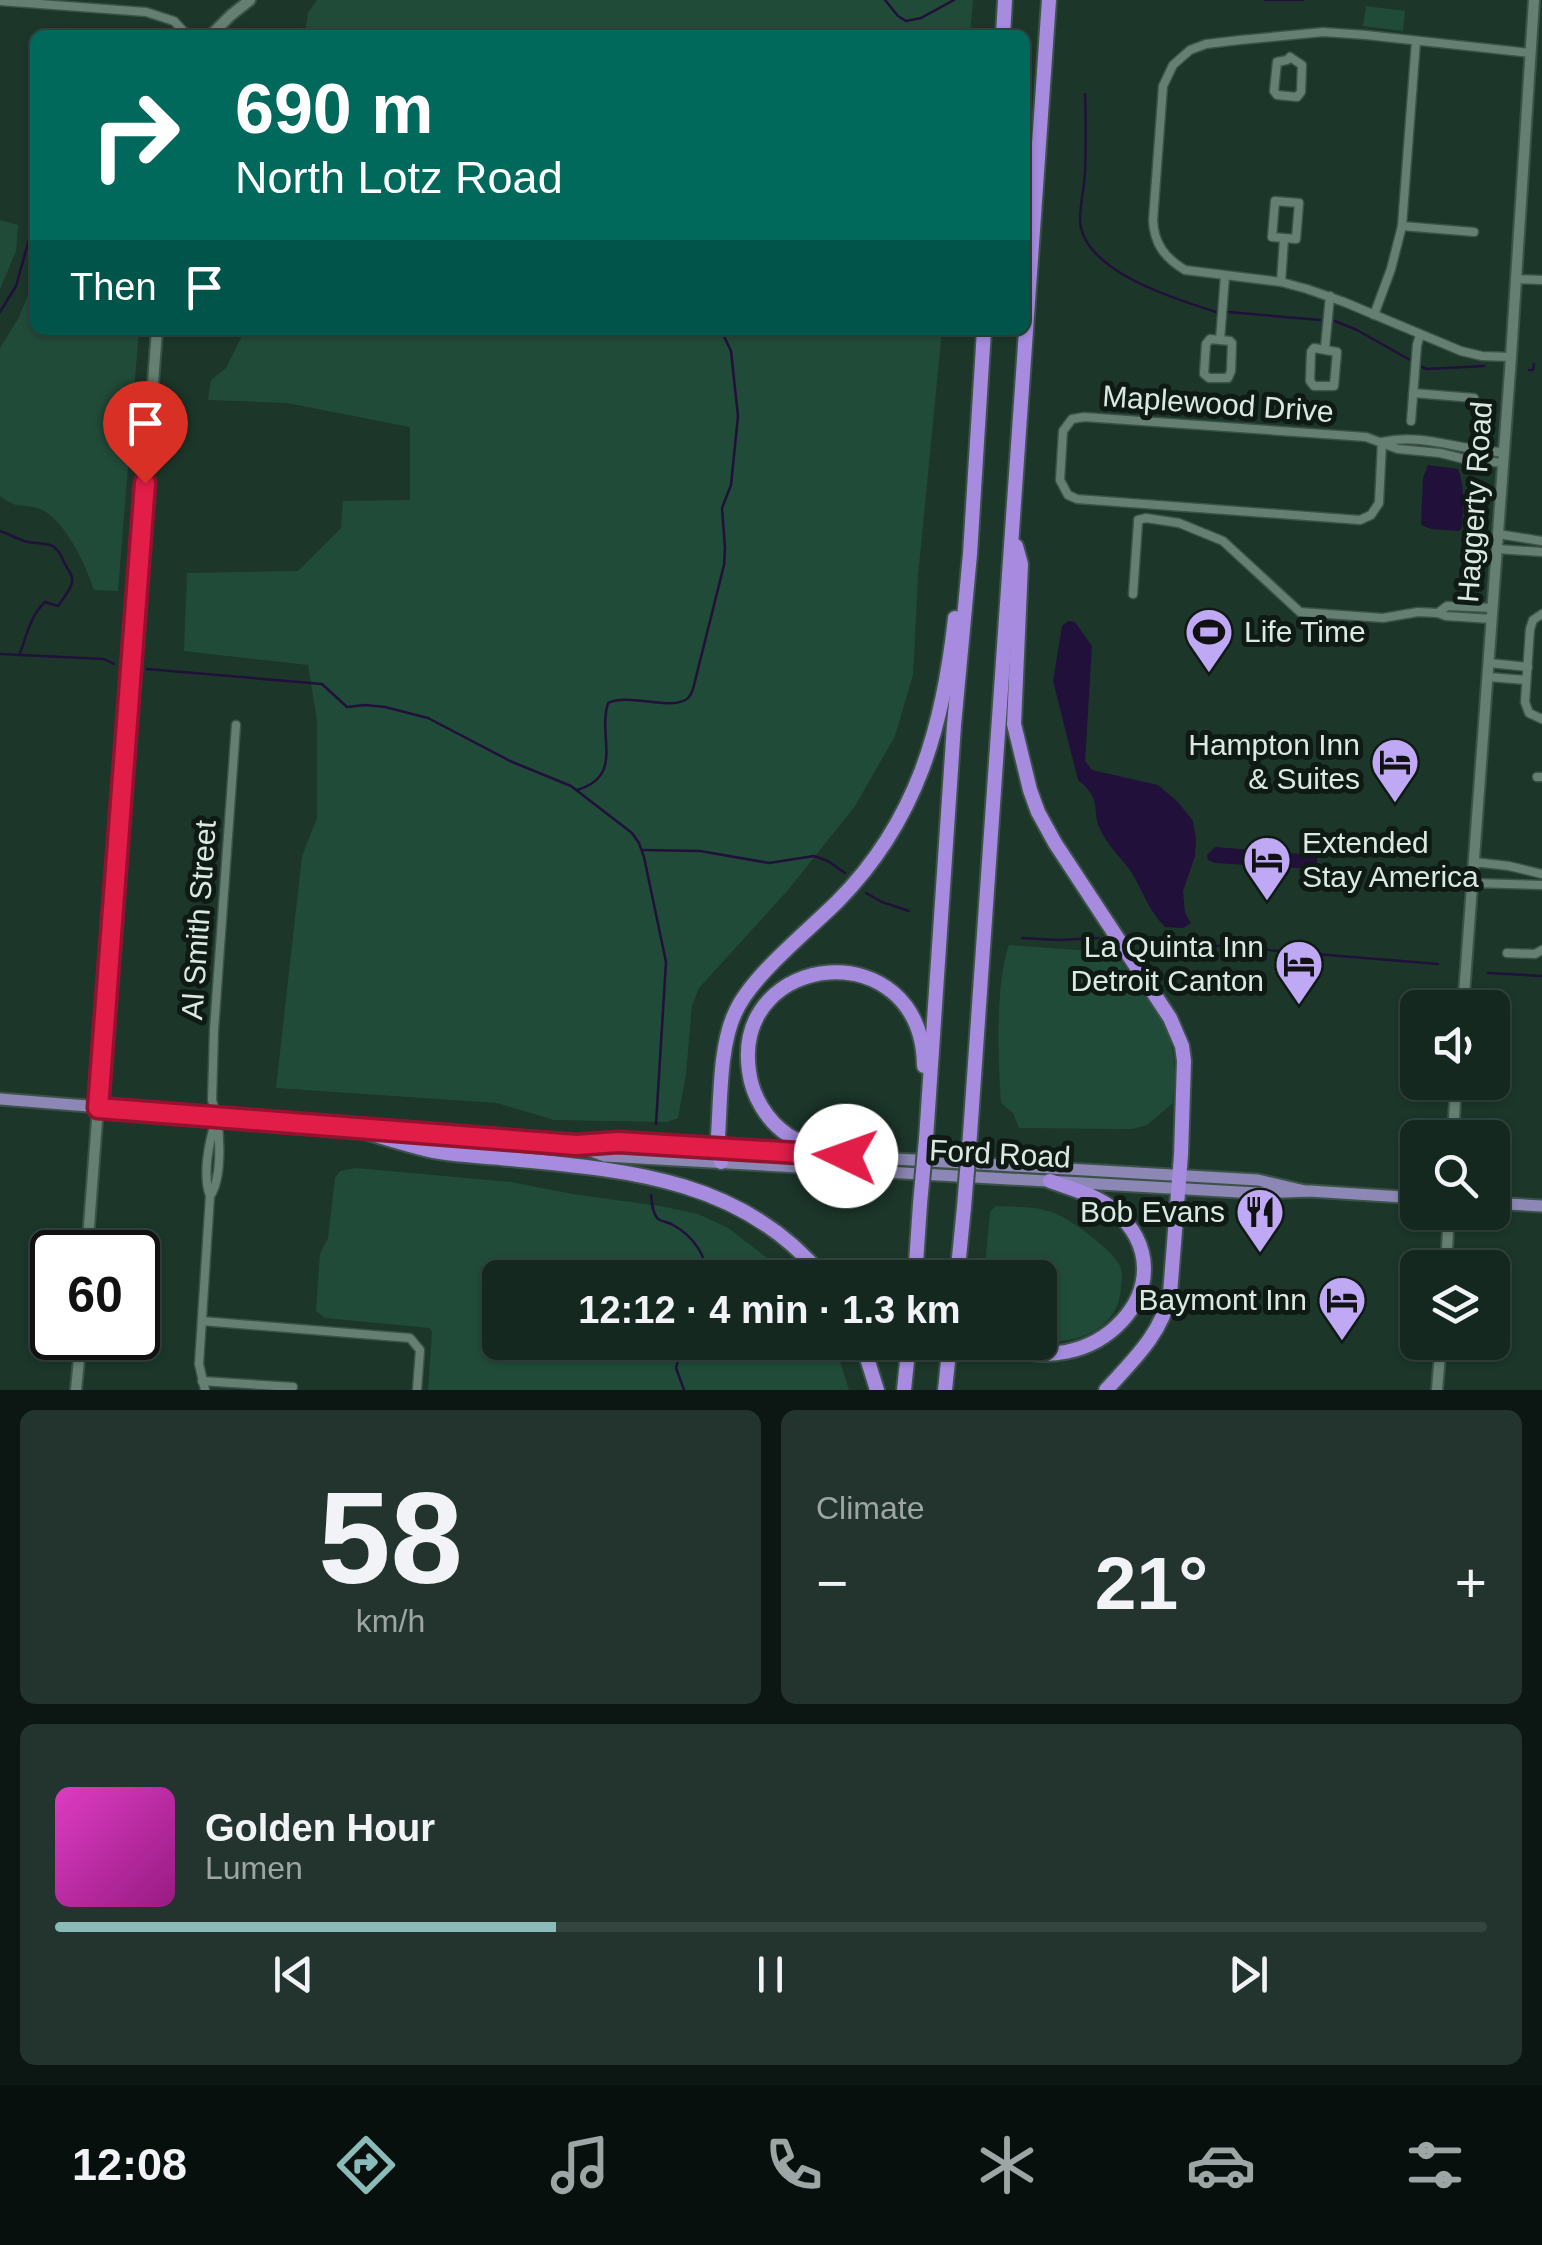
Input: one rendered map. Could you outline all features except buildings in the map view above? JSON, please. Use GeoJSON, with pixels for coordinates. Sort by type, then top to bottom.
{"type":"FeatureCollection","features":[{"type":"Feature","properties":{"kind":"highway"},"geometry":{"type":"LineString","coordinates":[[1003,30],[1005,0]]}},
{"type":"Feature","properties":{"kind":"highway"},"geometry":{"type":"LineString","coordinates":[[1030,283],[1049,0]]}},
{"type":"Feature","properties":{"kind":"highway"},"geometry":{"type":"LineString","coordinates":[[915,1260],[984,335]]}},
{"type":"Feature","properties":{"kind":"highway"},"geometry":{"type":"LineString","coordinates":[[959,1260],[1026,335]]}},
{"type":"Feature","properties":{"kind":"highway"},"geometry":{"type":"LineString","coordinates":[[1013,536],[1021,564],[1014,724],[1030,790],[1047,829],[1176,1031],[1184,1060],[1167,1310],[1150,1342],[1106,1390]]}},
{"type":"Feature","properties":{"kind":"highway"},"geometry":{"type":"LineString","coordinates":[[719,1156],[726,1042],[736,1010],[762,976],[865,871],[890,836],[918,784],[938,723],[950,665],[959,580],[970,554]]}},
{"type":"Feature","properties":{"kind":"highway"},"geometry":{"type":"LineString","coordinates":[[846,1156],[786,1134],[765,1112],[750,1079],[748,1054],[757,1019],[783,988],[805,976],[830,971],[854,974],[880,984],[900,1000],[915,1021],[922,1046],[922,1108],[927,1132]]}},
{"type":"Feature","properties":{"kind":"highway"},"geometry":{"type":"LineString","coordinates":[[352,1128],[434,1151],[567,1165],[683,1184],[734,1204],[807,1260]]}},
{"type":"Feature","properties":{"kind":"highway"},"geometry":{"type":"LineString","coordinates":[[1027,1360],[1053,1365],[1076,1363],[1101,1354],[1118,1339],[1141,1297],[1143,1263],[1132,1233],[1121,1218],[1103,1202],[1050,1181]]}},
{"type":"Feature","properties":{"kind":"highway"},"geometry":{"type":"LineString","coordinates":[[962,1230],[967,1260]]}},
{"type":"Feature","properties":{"kind":"highway"},"geometry":{"type":"LineString","coordinates":[[868,1360],[877,1390]]}},
{"type":"Feature","properties":{"kind":"highway"},"geometry":{"type":"LineString","coordinates":[[904,1390],[907,1360]]}},
{"type":"Feature","properties":{"kind":"highway"},"geometry":{"type":"LineString","coordinates":[[945,1390],[948,1360]]}},
{"type":"Feature","properties":{"kind":"main road"},"geometry":{"type":"LineString","coordinates":[[216,30],[250,0]]}},
{"type":"Feature","properties":{"kind":"main road","name":"Haggerty Road"},"geometry":{"type":"LineString","coordinates":[[1464,990],[1534,0]]}},
{"type":"Feature","properties":{"kind":"main road"},"geometry":{"type":"LineString","coordinates":[[90,1230],[157,335]]}},
{"type":"Feature","properties":{"kind":"main road","name":"Ford Road"},"geometry":{"type":"LineString","coordinates":[[0,1099],[576,1145],[603,1142],[719,1156],[1050,1181],[1258,1180],[1305,1191],[1400,1197]]}},
{"type":"Feature","properties":{"kind":"main road","name":"Ford Road"},"geometry":{"type":"LineString","coordinates":[[719,1156],[846,1156],[1178,1182]]}},
{"type":"Feature","properties":{"kind":"main road"},"geometry":{"type":"LineString","coordinates":[[1510,1204],[1542,1206]]}},
{"type":"Feature","properties":{"kind":"main road"},"geometry":{"type":"LineString","coordinates":[[76,1390],[79,1360]]}},
{"type":"Feature","properties":{"kind":"main road"},"geometry":{"type":"LineString","coordinates":[[1438,1390],[1440,1360]]}},
{"type":"Feature","properties":{"kind":"street"},"geometry":{"type":"LineString","coordinates":[[0,1],[146,12],[174,21],[182,30]]}},
{"type":"Feature","properties":{"kind":"street"},"geometry":{"type":"LineString","coordinates":[[1511,357],[1474,354],[1420,336],[1330,296],[1280,282],[1185,270],[1167,257],[1156,241],[1154,220],[1165,79],[1178,58],[1198,47],[1291,34],[1345,33],[1531,53]]}},
{"type":"Feature","properties":{"kind":"street"},"geometry":{"type":"LineString","coordinates":[[1290,57],[1276,64],[1274,92],[1297,97],[1301,92],[1302,66],[1290,57],[1291,34]]}},
{"type":"Feature","properties":{"kind":"street"},"geometry":{"type":"LineString","coordinates":[[1374,315],[1402,226],[1416,41]]}},
{"type":"Feature","properties":{"kind":"street"},"geometry":{"type":"LineString","coordinates":[[1276,200],[1297,202],[1300,206],[1297,237],[1284,239],[1271,235],[1276,200]]}},
{"type":"Feature","properties":{"kind":"street"},"geometry":{"type":"LineString","coordinates":[[1402,226],[1474,232]]}},
{"type":"Feature","properties":{"kind":"street"},"geometry":{"type":"LineString","coordinates":[[1280,282],[1284,239]]}},
{"type":"Feature","properties":{"kind":"street"},"geometry":{"type":"LineString","coordinates":[[1220,340],[1225,276]]}},
{"type":"Feature","properties":{"kind":"street"},"geometry":{"type":"LineString","coordinates":[[1516,279],[1542,280]]}},
{"type":"Feature","properties":{"kind":"street"},"geometry":{"type":"LineString","coordinates":[[1326,348],[1330,296]]}},
{"type":"Feature","properties":{"kind":"street"},"geometry":{"type":"LineString","coordinates":[[1410,421],[1420,336]]}},
{"type":"Feature","properties":{"kind":"street"},"geometry":{"type":"LineString","coordinates":[[1210,339],[1220,340],[1232,343],[1230,376],[1208,378],[1204,374],[1206,344],[1210,339]]}},
{"type":"Feature","properties":{"kind":"street"},"geometry":{"type":"LineString","coordinates":[[1326,348],[1338,355],[1336,382],[1332,387],[1314,386],[1310,381],[1312,349],[1326,348]]}},
{"type":"Feature","properties":{"kind":"street"},"geometry":{"type":"LineString","coordinates":[[1413,393],[1474,398]]}},
{"type":"Feature","properties":{"kind":"street","name":"Maplewood Drive"},"geometry":{"type":"LineString","coordinates":[[1382,442],[1378,503],[1372,515],[1360,520],[1076,500],[1068,495],[1060,480],[1063,431],[1078,417],[1366,437],[1382,442],[1398,438],[1441,441],[1503,457]]}},
{"type":"Feature","properties":{"kind":"street"},"geometry":{"type":"LineString","coordinates":[[1134,594],[1138,520],[1146,518],[1179,523],[1223,540],[1300,612],[1382,618],[1438,613],[1447,606],[1493,613]]}},
{"type":"Feature","properties":{"kind":"street"},"geometry":{"type":"LineString","coordinates":[[1498,534],[1542,541]]}},
{"type":"Feature","properties":{"kind":"street"},"geometry":{"type":"LineString","coordinates":[[1497,550],[1542,552]]}},
{"type":"Feature","properties":{"kind":"street"},"geometry":{"type":"LineString","coordinates":[[1542,614],[1533,620],[1530,629],[1526,680],[1526,708],[1542,719]]}},
{"type":"Feature","properties":{"kind":"street"},"geometry":{"type":"LineString","coordinates":[[1488,663],[1528,666]]}},
{"type":"Feature","properties":{"kind":"street"},"geometry":{"type":"LineString","coordinates":[[1488,677],[1526,680]]}},
{"type":"Feature","properties":{"kind":"street","name":"Al Smith Street"},"geometry":{"type":"LineString","coordinates":[[203,1386],[199,1364],[210,1196],[216,1188],[220,1136],[212,1100],[214,1030],[236,725]]}},
{"type":"Feature","properties":{"kind":"street"},"geometry":{"type":"LineString","coordinates":[[1474,862],[1542,874]]}},
{"type":"Feature","properties":{"kind":"street"},"geometry":{"type":"LineString","coordinates":[[1472,883],[1542,885]]}},
{"type":"Feature","properties":{"kind":"street"},"geometry":{"type":"LineString","coordinates":[[1507,953],[1535,954],[1542,950]]}},
{"type":"Feature","properties":{"kind":"street"},"geometry":{"type":"LineString","coordinates":[[202,1321],[410,1338],[420,1354],[417,1390]]}},
{"type":"Feature","properties":{"kind":"street"},"geometry":{"type":"LineString","coordinates":[[203,1386],[293,1388]]}},
{"type":"Feature","properties":{"kind":"green space"},"geometry":{"type":"Polygon","coordinates":[[[317,0],[973,0],[970,30],[306,30],[308,13],[317,0]]]}},
{"type":"Feature","properties":{"kind":"green space"},"geometry":{"type":"Polygon","coordinates":[[[1366,6],[1405,11],[1403,31],[1363,26],[1366,6]]]}},
{"type":"Feature","properties":{"kind":"green space"},"geometry":{"type":"Polygon","coordinates":[[[0,220],[18,225],[16,251],[0,289],[0,220]]]}},
{"type":"Feature","properties":{"kind":"green space"},"geometry":{"type":"Polygon","coordinates":[[[30,290],[30,335],[139,335],[118,591],[94,590],[72,542],[56,520],[37,508],[15,505],[0,496],[0,348],[30,290]]]}},
{"type":"Feature","properties":{"kind":"green space"},"geometry":{"type":"Polygon","coordinates":[[[242,335],[942,335],[918,576],[913,675],[895,736],[855,806],[788,890],[699,988],[692,1005],[678,1118],[667,1122],[554,1120],[497,1103],[276,1088],[302,856],[317,818],[317,721],[308,665],[184,651],[187,573],[298,571],[341,528],[343,501],[410,500],[410,427],[287,403],[208,400],[211,380],[226,368],[242,335]]]}},
{"type":"Feature","properties":{"kind":"green space"},"geometry":{"type":"Polygon","coordinates":[[[1009,945],[1115,953],[1168,1034],[1174,1063],[1173,1103],[1147,1125],[1132,1129],[1019,1128],[1013,1113],[1001,1103],[1000,1086],[1000,1001],[1009,945]]]}},
{"type":"Feature","properties":{"kind":"green space"},"geometry":{"type":"Polygon","coordinates":[[[356,1168],[511,1182],[660,1206],[698,1214],[728,1228],[770,1260],[482,1260],[482,1360],[839,1360],[849,1390],[428,1390],[430,1328],[325,1318],[316,1311],[320,1254],[328,1238],[335,1178],[340,1171],[356,1168]]]}},
{"type":"Feature","properties":{"kind":"green space"},"geometry":{"type":"Polygon","coordinates":[[[996,1206],[1038,1209],[1058,1215],[1108,1251],[1119,1264],[1122,1278],[1118,1302],[1104,1324],[1081,1337],[1057,1341],[1057,1260],[986,1260],[990,1212],[996,1206]]]}},
{"type":"Feature","properties":{"kind":"shaded area"},"geometry":{"type":"Polygon","coordinates":[[[1428,465],[1458,469],[1463,498],[1459,531],[1421,525],[1423,478],[1428,465]]]}},
{"type":"Feature","properties":{"kind":"shaded area"},"geometry":{"type":"Polygon","coordinates":[[[1068,621],[1075,622],[1092,646],[1085,761],[1092,770],[1158,785],[1193,821],[1195,856],[1183,891],[1185,913],[1191,923],[1183,928],[1165,927],[1155,914],[1132,873],[1103,835],[1092,795],[1078,780],[1053,681],[1062,626],[1068,621]]]}},
{"type":"Feature","properties":{"kind":"shaded area"},"geometry":{"type":"Polygon","coordinates":[[[1215,847],[1314,855],[1317,866],[1215,863],[1207,855],[1215,847]]]}},
{"type":"Feature","properties":{"kind":"waterway"},"geometry":{"type":"LineString","coordinates":[[885,0],[906,21],[921,18],[954,0]]}},
{"type":"Feature","properties":{"kind":"waterway"},"geometry":{"type":"LineString","coordinates":[[1265,0],[1303,0]]}},
{"type":"Feature","properties":{"kind":"waterway"},"geometry":{"type":"LineString","coordinates":[[1085,94],[1085,173],[1080,220],[1085,238],[1096,254],[1133,280],[1216,312]]}},
{"type":"Feature","properties":{"kind":"waterway"},"geometry":{"type":"LineString","coordinates":[[0,312],[16,286],[30,236]]}},
{"type":"Feature","properties":{"kind":"waterway"},"geometry":{"type":"LineString","coordinates":[[1228,312],[1320,320]]}},
{"type":"Feature","properties":{"kind":"waterway"},"geometry":{"type":"LineString","coordinates":[[1335,321],[1410,360]]}},
{"type":"Feature","properties":{"kind":"waterway"},"geometry":{"type":"LineString","coordinates":[[577,790],[592,784],[605,765],[608,703],[673,703],[689,697],[693,687],[724,565],[722,508],[731,485],[738,416],[731,351],[723,335]]}},
{"type":"Feature","properties":{"kind":"waterway"},"geometry":{"type":"LineString","coordinates":[[1529,370],[1533,370],[1534,364]]}},
{"type":"Feature","properties":{"kind":"waterway"},"geometry":{"type":"LineString","coordinates":[[1422,367],[1484,366]]}},
{"type":"Feature","properties":{"kind":"waterway"},"geometry":{"type":"LineString","coordinates":[[0,531],[52,546],[72,577],[58,606],[45,602],[36,613],[20,653]]}},
{"type":"Feature","properties":{"kind":"waterway"},"geometry":{"type":"LineString","coordinates":[[0,654],[104,659],[114,664]]}},
{"type":"Feature","properties":{"kind":"waterway"},"geometry":{"type":"LineString","coordinates":[[147,669],[322,684],[347,707],[385,707],[428,718],[510,761],[571,786],[632,833],[644,857],[666,962],[656,1124]]}},
{"type":"Feature","properties":{"kind":"waterway"},"geometry":{"type":"LineString","coordinates":[[643,850],[700,851],[769,863],[814,856],[845,873]]}},
{"type":"Feature","properties":{"kind":"waterway"},"geometry":{"type":"LineString","coordinates":[[866,893],[909,911]]}},
{"type":"Feature","properties":{"kind":"waterway"},"geometry":{"type":"LineString","coordinates":[[1022,938],[1099,938]]}},
{"type":"Feature","properties":{"kind":"waterway"},"geometry":{"type":"LineString","coordinates":[[1135,939],[1438,964]]}},
{"type":"Feature","properties":{"kind":"waterway"},"geometry":{"type":"LineString","coordinates":[[1488,973],[1542,976]]}},
{"type":"Feature","properties":{"kind":"waterway"},"geometry":{"type":"LineString","coordinates":[[651,1195],[658,1219],[680,1229],[698,1247],[703,1260]]}},
{"type":"Feature","properties":{"kind":"waterway"},"geometry":{"type":"LineString","coordinates":[[678,1360],[676,1368],[684,1390]]}},
{"type":"Feature","properties":{"kind":"place","name":"Life Time"},"geometry":{"type":"Point","coordinates":[1209,674]}},
{"type":"Feature","properties":{"kind":"place","name":"Hampton Inn & Suites"},"geometry":{"type":"Point","coordinates":[1395,804]}},
{"type":"Feature","properties":{"kind":"place","name":"Extended Stay America"},"geometry":{"type":"Point","coordinates":[1267,902]}},
{"type":"Feature","properties":{"kind":"place","name":"La Quinta Inn Detroit Canton"},"geometry":{"type":"Point","coordinates":[1299,1006]}},
{"type":"Feature","properties":{"kind":"place","name":"Bob Evans"},"geometry":{"type":"Point","coordinates":[1260,1254]}},
{"type":"Feature","properties":{"kind":"place","name":"Baymont Inn"},"geometry":{"type":"Point","coordinates":[1342,1342]}},
{"type":"Feature","properties":{"kind":"route"},"geometry":{"type":"LineString","coordinates":[[145,483],[98,1108],[576,1145],[618,1142],[846,1156]]}}]}
